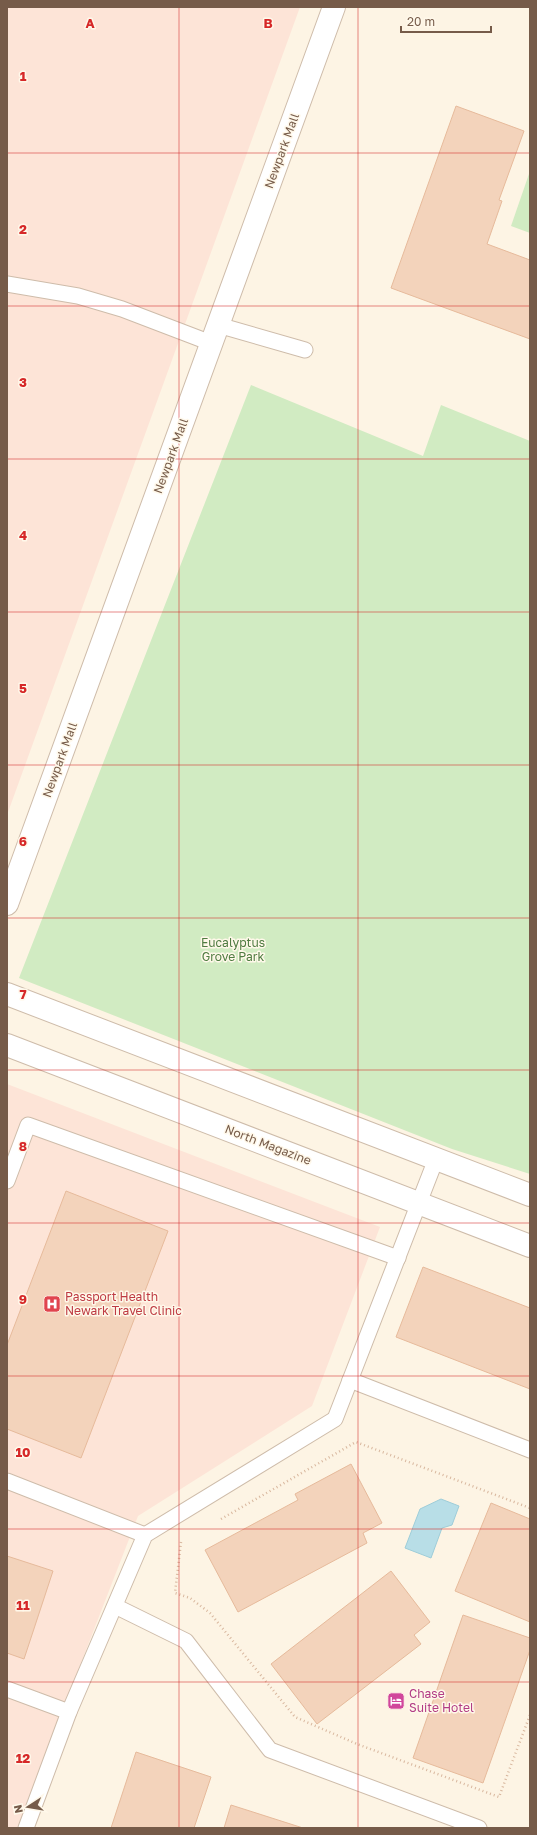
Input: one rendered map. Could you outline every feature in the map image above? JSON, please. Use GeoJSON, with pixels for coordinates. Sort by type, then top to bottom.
{"type":"FeatureCollection","features":[{"type":"Feature","properties":{"kind":"street","name":"Newpark Mall"},"geometry":{"type":"LineString","coordinates":[[7,904],[334,7]]}},
{"type":"Feature","properties":{"kind":"street"},"geometry":{"type":"LineString","coordinates":[[7,994],[530,1195]]}},
{"type":"Feature","properties":{"kind":"street","name":"North Magazine"},"geometry":{"type":"LineString","coordinates":[[7,1045],[530,1246]]}},
{"type":"Feature","properties":{"kind":"lane"},"geometry":{"type":"LineString","coordinates":[[7,284],[78,296],[215,334],[305,350]]}},
{"type":"Feature","properties":{"kind":"lane"},"geometry":{"type":"LineString","coordinates":[[7,1180],[28,1125],[398,1258]]}},
{"type":"Feature","properties":{"kind":"lane"},"geometry":{"type":"LineString","coordinates":[[26,1828],[69,1712],[145,1536],[335,1419],[436,1159]]}},
{"type":"Feature","properties":{"kind":"lane"},"geometry":{"type":"LineString","coordinates":[[350,1380],[530,1450]]}},
{"type":"Feature","properties":{"kind":"lane"},"geometry":{"type":"LineString","coordinates":[[7,1481],[145,1536]]}},
{"type":"Feature","properties":{"kind":"lane"},"geometry":{"type":"LineString","coordinates":[[115,1606],[186,1641],[270,1750],[478,1828]]}},
{"type":"Feature","properties":{"kind":"lane"},"geometry":{"type":"LineString","coordinates":[[7,1689],[69,1712]]}},
{"type":"Feature","properties":{"kind":"path"},"geometry":{"type":"LineString","coordinates":[[220,1519],[356,1442],[530,1508]]}},
{"type":"Feature","properties":{"kind":"path"},"geometry":{"type":"LineString","coordinates":[[181,1540],[175,1593],[190,1598],[210,1613],[295,1717],[364,1747],[499,1796],[530,1715]]}},
{"type":"Feature","properties":{"kind":"shaded area"},"geometry":{"type":"Polygon","coordinates":[[[7,7],[300,7],[7,815],[7,7]]]}},
{"type":"Feature","properties":{"kind":"shaded area"},"geometry":{"type":"Polygon","coordinates":[[[7,1084],[380,1227],[312,1406],[138,1516],[17,1828],[7,1828],[7,1084]]]}},
{"type":"Feature","properties":{"kind":"green space"},"geometry":{"type":"Polygon","coordinates":[[[530,171],[530,233],[511,226],[530,171]]]}},
{"type":"Feature","properties":{"kind":"green space","name":"Eucalyptus Grove Park"},"geometry":{"type":"Polygon","coordinates":[[[251,385],[423,456],[441,405],[530,441],[530,1174],[452,1149],[19,978],[251,385]]]}},
{"type":"Feature","properties":{"kind":"water"},"geometry":{"type":"Polygon","coordinates":[[[441,1499],[459,1506],[452,1525],[442,1528],[431,1558],[405,1548],[420,1509],[441,1499]]]}},
{"type":"Feature","properties":{"kind":"building"},"geometry":{"type":"Polygon","coordinates":[[[456,106],[524,131],[499,200],[502,201],[487,244],[530,260],[530,339],[391,288],[456,106]]]}},
{"type":"Feature","properties":{"kind":"building"},"geometry":{"type":"Polygon","coordinates":[[[66,1191],[168,1231],[81,1458],[7,1429],[7,1345],[66,1191]]]}},
{"type":"Feature","properties":{"kind":"building"},"geometry":{"type":"Polygon","coordinates":[[[423,1267],[530,1308],[530,1389],[396,1337],[423,1267]]]}},
{"type":"Feature","properties":{"kind":"building"},"geometry":{"type":"Polygon","coordinates":[[[351,1464],[382,1523],[363,1533],[367,1543],[238,1612],[205,1550],[298,1500],[295,1494],[351,1464]]]}},
{"type":"Feature","properties":{"kind":"building"},"geometry":{"type":"Polygon","coordinates":[[[491,1503],[530,1519],[530,1622],[455,1591],[491,1503]]]}},
{"type":"Feature","properties":{"kind":"building"},"geometry":{"type":"Polygon","coordinates":[[[7,1556],[53,1571],[24,1659],[7,1653],[7,1556]]]}},
{"type":"Feature","properties":{"kind":"building"},"geometry":{"type":"Polygon","coordinates":[[[391,1571],[430,1622],[414,1635],[421,1644],[317,1724],[271,1664],[391,1571]]]}},
{"type":"Feature","properties":{"kind":"building"},"geometry":{"type":"Polygon","coordinates":[[[463,1615],[530,1638],[530,1650],[483,1783],[413,1758],[463,1615]]]}},
{"type":"Feature","properties":{"kind":"building"},"geometry":{"type":"Polygon","coordinates":[[[136,1752],[211,1777],[194,1828],[111,1828],[136,1752]]]}},
{"type":"Feature","properties":{"kind":"building"},"geometry":{"type":"Polygon","coordinates":[[[231,1805],[303,1828],[224,1828],[231,1805]]]}},
{"type":"Feature","properties":{"kind":"place","name":"Passport Health Newark Travel Clinic"},"geometry":{"type":"Point","coordinates":[52,1304]}},
{"type":"Feature","properties":{"kind":"place","name":"Chase Suite Hotel"},"geometry":{"type":"Point","coordinates":[396,1701]}}]}
